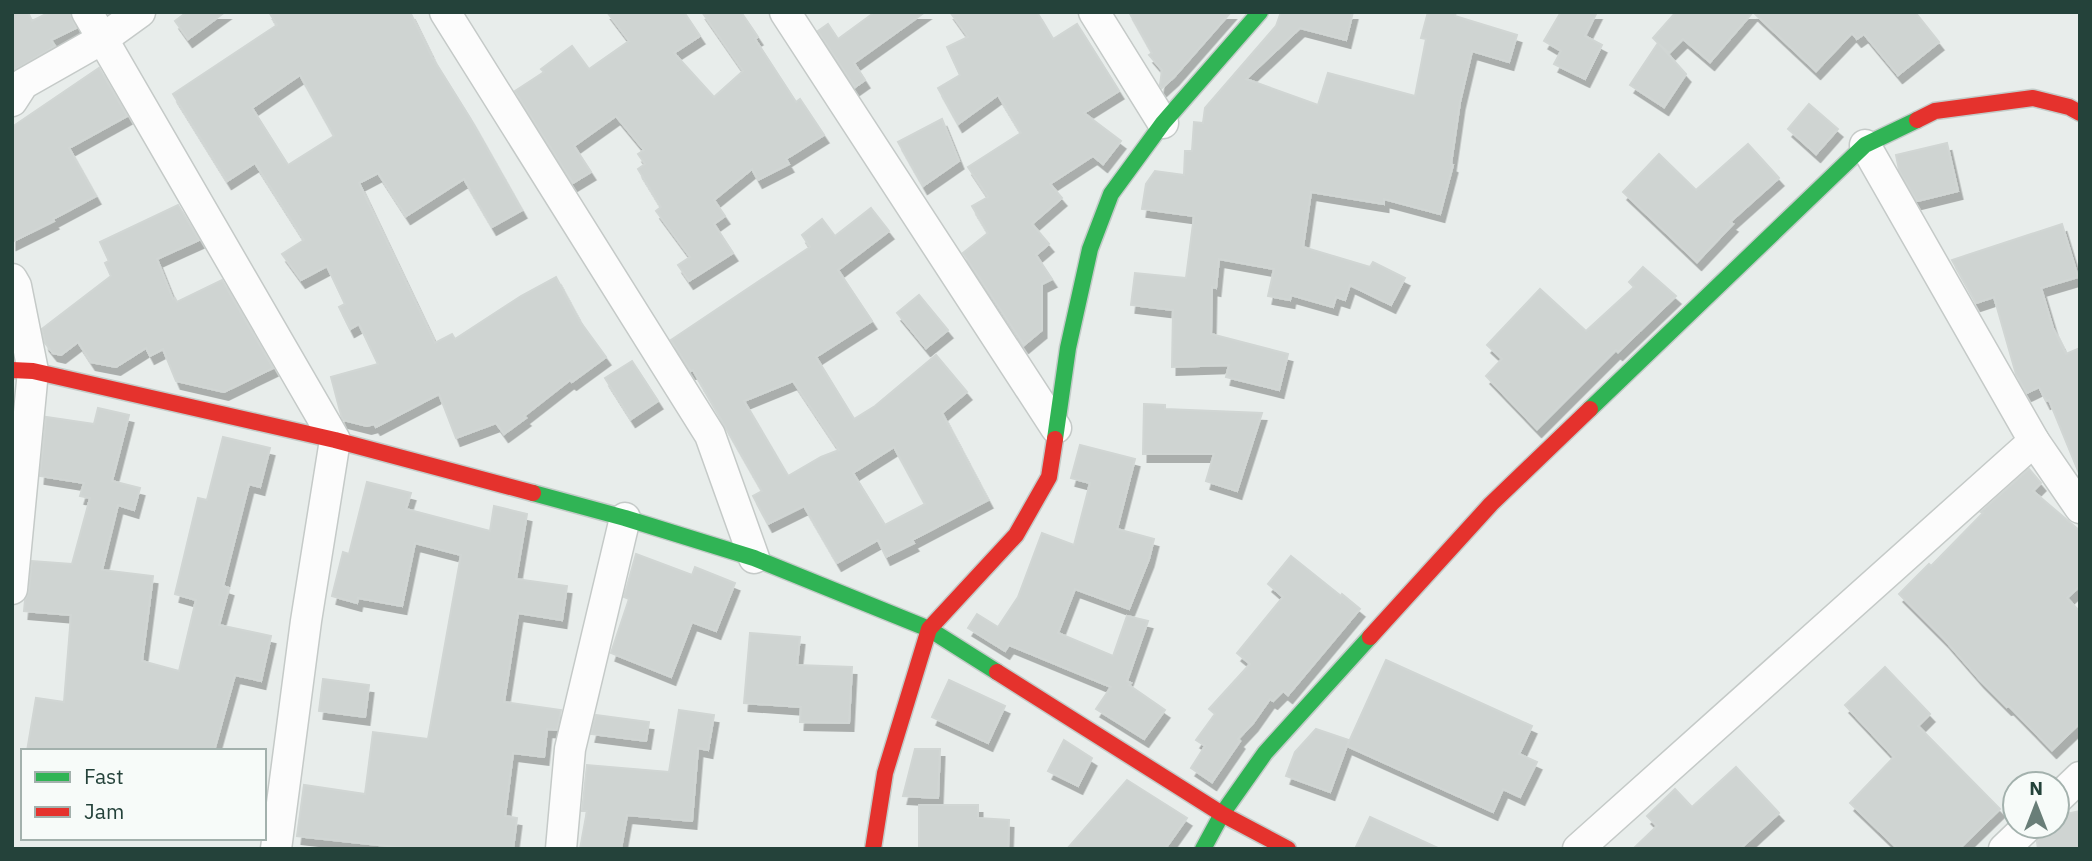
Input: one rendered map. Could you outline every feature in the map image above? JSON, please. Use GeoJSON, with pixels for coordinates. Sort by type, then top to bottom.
{"type":"FeatureCollection","features":[{"type":"Feature","properties":{"kind":"street"},"geometry":{"type":"LineString","coordinates":[[87,12],[335,440],[306,621],[276,849]]}},
{"type":"Feature","properties":{"kind":"street"},"geometry":{"type":"LineString","coordinates":[[12,101],[23,84],[104,38],[140,12]]}},
{"type":"Feature","properties":{"kind":"street"},"geometry":{"type":"LineString","coordinates":[[445,12],[710,435],[754,558]]}},
{"type":"Feature","properties":{"kind":"street"},"geometry":{"type":"LineString","coordinates":[[785,12],[1056,428]]}},
{"type":"Feature","properties":{"kind":"street"},"geometry":{"type":"LineString","coordinates":[[1094,12],[1163,123]]}},
{"type":"Feature","properties":{"kind":"street"},"geometry":{"type":"LineString","coordinates":[[873,849],[885,773],[929,629],[1016,535],[1049,477],[1068,348],[1090,249],[1111,194],[1163,123],[1260,12]]}},
{"type":"Feature","properties":{"kind":"street"},"geometry":{"type":"LineString","coordinates":[[1203,849],[1222,814],[1265,753],[1491,504],[1866,145],[1935,111],[2033,98],[2069,107],[2080,113]]}},
{"type":"Feature","properties":{"kind":"street"},"geometry":{"type":"LineString","coordinates":[[1866,145],[2034,441],[2080,508]]}},
{"type":"Feature","properties":{"kind":"street"},"geometry":{"type":"LineString","coordinates":[[12,279],[16,286],[23,370],[12,589]]}},
{"type":"Feature","properties":{"kind":"street"},"geometry":{"type":"LineString","coordinates":[[23,370],[335,440],[625,518],[754,558],[929,629],[1222,814],[1288,849]]}},
{"type":"Feature","properties":{"kind":"street"},"geometry":{"type":"LineString","coordinates":[[1578,849],[2034,441]]}},
{"type":"Feature","properties":{"kind":"street"},"geometry":{"type":"LineString","coordinates":[[561,849],[570,749],[625,518]]}},
{"type":"Feature","properties":{"kind":"building"},"geometry":{"type":"Polygon","coordinates":[[[12,12],[28,12],[32,21],[50,12],[70,12],[76,28],[51,40],[55,46],[12,71],[12,12]]]}},
{"type":"Feature","properties":{"kind":"building"},"geometry":{"type":"Polygon","coordinates":[[[187,12],[225,12],[188,39],[175,21],[187,12]]]}},
{"type":"Feature","properties":{"kind":"building"},"geometry":{"type":"Polygon","coordinates":[[[269,12],[410,12],[432,57],[522,210],[492,227],[464,179],[406,216],[378,173],[359,183],[435,343],[452,334],[455,339],[521,296],[556,277],[579,320],[606,357],[572,382],[570,380],[504,434],[496,423],[456,438],[439,394],[376,427],[374,424],[367,426],[343,420],[331,377],[378,364],[359,324],[350,329],[339,307],[345,304],[327,266],[301,280],[282,254],[304,240],[255,163],[227,181],[173,94],[277,25],[269,12]],[[300,75],[252,108],[288,165],[334,136],[300,75]]]}},
{"type":"Feature","properties":{"kind":"building"},"geometry":{"type":"Polygon","coordinates":[[[607,12],[684,12],[700,36],[674,53],[714,97],[743,71],[702,12],[741,12],[758,37],[755,39],[796,102],[800,99],[824,135],[786,159],[789,164],[758,180],[752,169],[714,200],[725,216],[714,224],[733,253],[689,281],[678,265],[690,257],[656,211],[661,207],[638,169],[645,164],[638,154],[644,150],[616,116],[574,146],[591,172],[573,183],[515,91],[544,72],[541,69],[572,46],[589,69],[629,41],[607,12]]]}},
{"type":"Feature","properties":{"kind":"building"},"geometry":{"type":"Polygon","coordinates":[[[875,12],[925,12],[854,63],[865,80],[855,87],[818,31],[828,24],[838,39],[875,12]]]}},
{"type":"Feature","properties":{"kind":"building"},"geometry":{"type":"Polygon","coordinates":[[[950,12],[1037,12],[1053,39],[1077,24],[1119,91],[1084,113],[1121,141],[1103,164],[1093,156],[1050,184],[1062,198],[1032,224],[1049,244],[1036,255],[1052,279],[1042,284],[1042,330],[1024,345],[963,253],[988,233],[972,206],[988,197],[968,167],[1021,133],[998,95],[958,124],[938,88],[960,75],[947,47],[968,37],[950,12]]]}},
{"type":"Feature","properties":{"kind":"building"},"geometry":{"type":"Polygon","coordinates":[[[1129,12],[1231,12],[1162,88],[1162,70],[1149,55],[1152,53],[1129,12]]]}},
{"type":"Feature","properties":{"kind":"building"},"geometry":{"type":"Polygon","coordinates":[[[1281,12],[1353,12],[1346,40],[1300,28],[1246,79],[1318,105],[1328,73],[1415,96],[1426,39],[1421,38],[1428,12],[1456,12],[1455,16],[1517,35],[1509,62],[1472,51],[1460,102],[1453,165],[1440,214],[1384,199],[1384,204],[1311,192],[1303,247],[1370,267],[1373,262],[1405,278],[1391,305],[1350,285],[1345,300],[1336,297],[1333,307],[1291,295],[1290,300],[1268,296],[1274,269],[1219,259],[1216,288],[1212,287],[1211,334],[1288,354],[1279,390],[1226,377],[1229,365],[1172,367],[1173,310],[1131,305],[1135,273],[1186,278],[1194,216],[1142,209],[1146,184],[1155,171],[1184,175],[1185,151],[1192,151],[1194,122],[1203,123],[1205,108],[1276,26],[1281,12]]]}},
{"type":"Feature","properties":{"kind":"building"},"geometry":{"type":"Polygon","coordinates":[[[1561,12],[1597,12],[1585,36],[1602,45],[1585,79],[1554,64],[1561,51],[1544,41],[1561,12]]]}},
{"type":"Feature","properties":{"kind":"building"},"geometry":{"type":"Polygon","coordinates":[[[1676,12],[1753,12],[1710,62],[1683,39],[1669,53],[1659,44],[1686,74],[1664,107],[1630,85],[1658,43],[1653,38],[1676,12]]]}},
{"type":"Feature","properties":{"kind":"building"},"geometry":{"type":"Polygon","coordinates":[[[1753,12],[1915,12],[1939,42],[1898,75],[1864,34],[1857,39],[1852,33],[1816,71],[1753,12]]]}},
{"type":"Feature","properties":{"kind":"building"},"geometry":{"type":"Polygon","coordinates":[[[99,68],[127,116],[69,148],[96,196],[12,242],[12,127],[99,68]]]}},
{"type":"Feature","properties":{"kind":"building"},"geometry":{"type":"Polygon","coordinates":[[[1809,104],[1838,129],[1816,154],[1788,129],[1809,104]]]}},
{"type":"Feature","properties":{"kind":"building"},"geometry":{"type":"Polygon","coordinates":[[[942,119],[959,161],[923,186],[898,142],[942,119]]]}},
{"type":"Feature","properties":{"kind":"building"},"geometry":{"type":"Polygon","coordinates":[[[1947,143],[1958,191],[1917,201],[1899,170],[1896,155],[1947,143]]]}},
{"type":"Feature","properties":{"kind":"building"},"geometry":{"type":"Polygon","coordinates":[[[1748,144],[1779,178],[1730,222],[1733,224],[1697,262],[1623,192],[1659,154],[1696,190],[1748,144]]]}},
{"type":"Feature","properties":{"kind":"building"},"geometry":{"type":"Polygon","coordinates":[[[178,205],[199,240],[157,259],[173,299],[177,302],[222,280],[273,368],[224,392],[176,381],[163,349],[150,356],[146,348],[116,367],[91,362],[78,342],[61,355],[53,353],[45,343],[42,329],[111,276],[105,263],[109,261],[100,242],[178,205]]]}},
{"type":"Feature","properties":{"kind":"building"},"geometry":{"type":"Polygon","coordinates":[[[871,208],[889,231],[838,270],[872,321],[816,357],[854,419],[875,406],[936,355],[967,392],[942,413],[988,500],[912,540],[914,543],[886,557],[878,540],[837,563],[804,506],[768,524],[753,496],[762,491],[693,370],[691,371],[671,340],[810,247],[802,235],[822,219],[835,236],[871,208]],[[793,381],[744,401],[788,476],[839,450],[793,381]],[[894,447],[853,473],[885,525],[925,504],[894,447]]]}},
{"type":"Feature","properties":{"kind":"building"},"geometry":{"type":"Polygon","coordinates":[[[2062,224],[2078,277],[2041,288],[2053,328],[2066,354],[2080,348],[2079,473],[2049,400],[2046,401],[2039,387],[2027,393],[2016,374],[1994,297],[1976,303],[1952,260],[2062,224]]]}},
{"type":"Feature","properties":{"kind":"building"},"geometry":{"type":"Polygon","coordinates":[[[1643,267],[1676,296],[1618,352],[1616,350],[1537,429],[1486,376],[1502,359],[1487,345],[1540,289],[1586,331],[1634,287],[1629,282],[1643,267]]]}},
{"type":"Feature","properties":{"kind":"building"},"geometry":{"type":"Polygon","coordinates":[[[919,295],[948,330],[926,348],[897,313],[919,295]]]}},
{"type":"Feature","properties":{"kind":"building"},"geometry":{"type":"Polygon","coordinates":[[[632,361],[658,401],[631,419],[605,378],[632,361]]]}},
{"type":"Feature","properties":{"kind":"building"},"geometry":{"type":"Polygon","coordinates":[[[1144,404],[1165,405],[1165,409],[1262,413],[1237,491],[1206,481],[1214,454],[1143,454],[1144,404]]]}},
{"type":"Feature","properties":{"kind":"building"},"geometry":{"type":"Polygon","coordinates":[[[98,408],[129,415],[112,481],[140,488],[134,510],[118,505],[102,570],[153,576],[142,661],[179,671],[196,600],[175,594],[198,498],[207,500],[223,437],[270,448],[260,487],[249,484],[223,586],[229,588],[219,625],[271,636],[261,681],[235,675],[215,749],[27,749],[36,698],[64,702],[71,615],[24,611],[32,561],[72,564],[90,498],[80,496],[84,483],[40,476],[46,417],[94,424],[98,408]]]}},
{"type":"Feature","properties":{"kind":"building"},"geometry":{"type":"Polygon","coordinates":[[[1080,445],[1135,459],[1117,529],[1154,539],[1129,609],[1075,589],[1058,633],[1113,656],[1127,616],[1148,621],[1127,681],[1165,710],[1144,739],[1096,709],[1111,687],[1009,645],[1005,651],[968,628],[977,614],[998,627],[1018,597],[1042,533],[1074,545],[1090,483],[1071,478],[1080,445]]]}},
{"type":"Feature","properties":{"kind":"building"},"geometry":{"type":"Polygon","coordinates":[[[2029,469],[2041,483],[2033,491],[2080,531],[2080,586],[2067,598],[2080,612],[2080,723],[2052,750],[1980,680],[1899,594],[1929,564],[1931,566],[1983,513],[1981,512],[2029,469]]]}},
{"type":"Feature","properties":{"kind":"building"},"geometry":{"type":"Polygon","coordinates":[[[367,482],[411,493],[406,509],[490,531],[494,506],[527,514],[516,579],[567,586],[562,620],[518,613],[504,702],[561,710],[557,730],[547,729],[544,757],[513,753],[505,816],[517,818],[513,849],[415,849],[297,836],[304,785],[365,794],[373,732],[428,739],[461,555],[415,543],[402,606],[358,598],[357,603],[332,596],[343,552],[349,554],[367,482]]]}},
{"type":"Feature","properties":{"kind":"building"},"geometry":{"type":"Polygon","coordinates":[[[636,554],[692,575],[695,567],[735,583],[716,631],[692,622],[671,677],[611,653],[629,599],[624,597],[636,554]]]}},
{"type":"Feature","properties":{"kind":"building"},"geometry":{"type":"Polygon","coordinates":[[[1291,556],[1360,609],[1288,695],[1283,691],[1273,701],[1270,699],[1238,739],[1240,741],[1212,782],[1191,768],[1205,746],[1196,740],[1215,714],[1209,709],[1250,664],[1237,653],[1283,597],[1268,584],[1291,556]]]}},
{"type":"Feature","properties":{"kind":"building"},"geometry":{"type":"Polygon","coordinates":[[[750,633],[800,637],[797,665],[852,667],[849,723],[800,722],[801,707],[744,703],[750,633]]]}},
{"type":"Feature","properties":{"kind":"building"},"geometry":{"type":"Polygon","coordinates":[[[1386,660],[1532,726],[1519,754],[1537,762],[1520,797],[1503,789],[1493,812],[1347,746],[1386,660]]]}},
{"type":"Feature","properties":{"kind":"building"},"geometry":{"type":"Polygon","coordinates":[[[1885,667],[1930,714],[1918,726],[2000,809],[1959,849],[1898,849],[1850,803],[1894,757],[1845,705],[1885,667]]]}},
{"type":"Feature","properties":{"kind":"building"},"geometry":{"type":"Polygon","coordinates":[[[323,679],[369,685],[365,717],[319,711],[323,679]]]}},
{"type":"Feature","properties":{"kind":"building"},"geometry":{"type":"Polygon","coordinates":[[[949,680],[1005,706],[988,743],[932,717],[949,680]]]}},
{"type":"Feature","properties":{"kind":"building"},"geometry":{"type":"Polygon","coordinates":[[[679,710],[714,715],[708,750],[698,748],[692,821],[627,815],[621,849],[580,849],[587,811],[582,811],[587,765],[669,772],[679,710]]]}},
{"type":"Feature","properties":{"kind":"building"},"geometry":{"type":"Polygon","coordinates":[[[596,715],[649,722],[646,741],[591,734],[596,715]]]}},
{"type":"Feature","properties":{"kind":"building"},"geometry":{"type":"Polygon","coordinates":[[[1316,729],[1349,740],[1330,792],[1286,776],[1295,752],[1316,729]]]}},
{"type":"Feature","properties":{"kind":"building"},"geometry":{"type":"Polygon","coordinates":[[[1064,740],[1092,758],[1078,786],[1048,771],[1064,740]]]}},
{"type":"Feature","properties":{"kind":"building"},"geometry":{"type":"Polygon","coordinates":[[[915,749],[940,749],[938,798],[903,796],[915,749]]]}},
{"type":"Feature","properties":{"kind":"building"},"geometry":{"type":"Polygon","coordinates":[[[1736,767],[1779,813],[1740,849],[1633,849],[1657,826],[1647,816],[1675,789],[1692,807],[1736,767]]]}},
{"type":"Feature","properties":{"kind":"building"},"geometry":{"type":"Polygon","coordinates":[[[1127,780],[1187,818],[1165,849],[1067,849],[1127,780]]]}},
{"type":"Feature","properties":{"kind":"building"},"geometry":{"type":"Polygon","coordinates":[[[919,805],[978,805],[978,818],[1009,820],[1008,849],[919,849],[919,805]]]}},
{"type":"Feature","properties":{"kind":"building"},"geometry":{"type":"Polygon","coordinates":[[[2080,811],[2080,849],[2038,849],[2038,840],[2071,840],[2071,813],[2080,811]]]}},
{"type":"Feature","properties":{"kind":"building"},"geometry":{"type":"Polygon","coordinates":[[[1370,817],[1440,849],[1355,849],[1370,817]]]}},
{"type":"Feature","properties":{"kind":"traffic: fast"},"geometry":{"type":"LineString","coordinates":[[1055,439],[1068,348],[1090,249],[1111,194],[1163,123],[1260,12]]}},
{"type":"Feature","properties":{"kind":"traffic: fast"},"geometry":{"type":"LineString","coordinates":[[1590,409],[1865,145],[1917,120]]}},
{"type":"Feature","properties":{"kind":"traffic: fast"},"geometry":{"type":"LineString","coordinates":[[533,493],[754,558],[929,629],[997,672]]}},
{"type":"Feature","properties":{"kind":"traffic: fast"},"geometry":{"type":"LineString","coordinates":[[1203,849],[1222,814],[1265,753],[1370,637]]}},
{"type":"Feature","properties":{"kind":"traffic: jam"},"geometry":{"type":"LineString","coordinates":[[1917,120],[1935,111],[2033,98],[2069,107],[2080,113]]}},
{"type":"Feature","properties":{"kind":"traffic: jam"},"geometry":{"type":"LineString","coordinates":[[12,370],[33,371],[335,440],[533,493]]}},
{"type":"Feature","properties":{"kind":"traffic: jam"},"geometry":{"type":"LineString","coordinates":[[1370,637],[1491,504],[1590,409]]}},
{"type":"Feature","properties":{"kind":"traffic: jam"},"geometry":{"type":"LineString","coordinates":[[873,849],[885,773],[929,629],[1016,535],[1049,477],[1055,439]]}},
{"type":"Feature","properties":{"kind":"traffic: jam"},"geometry":{"type":"LineString","coordinates":[[997,672],[1222,814],[1288,849]]}}]}
